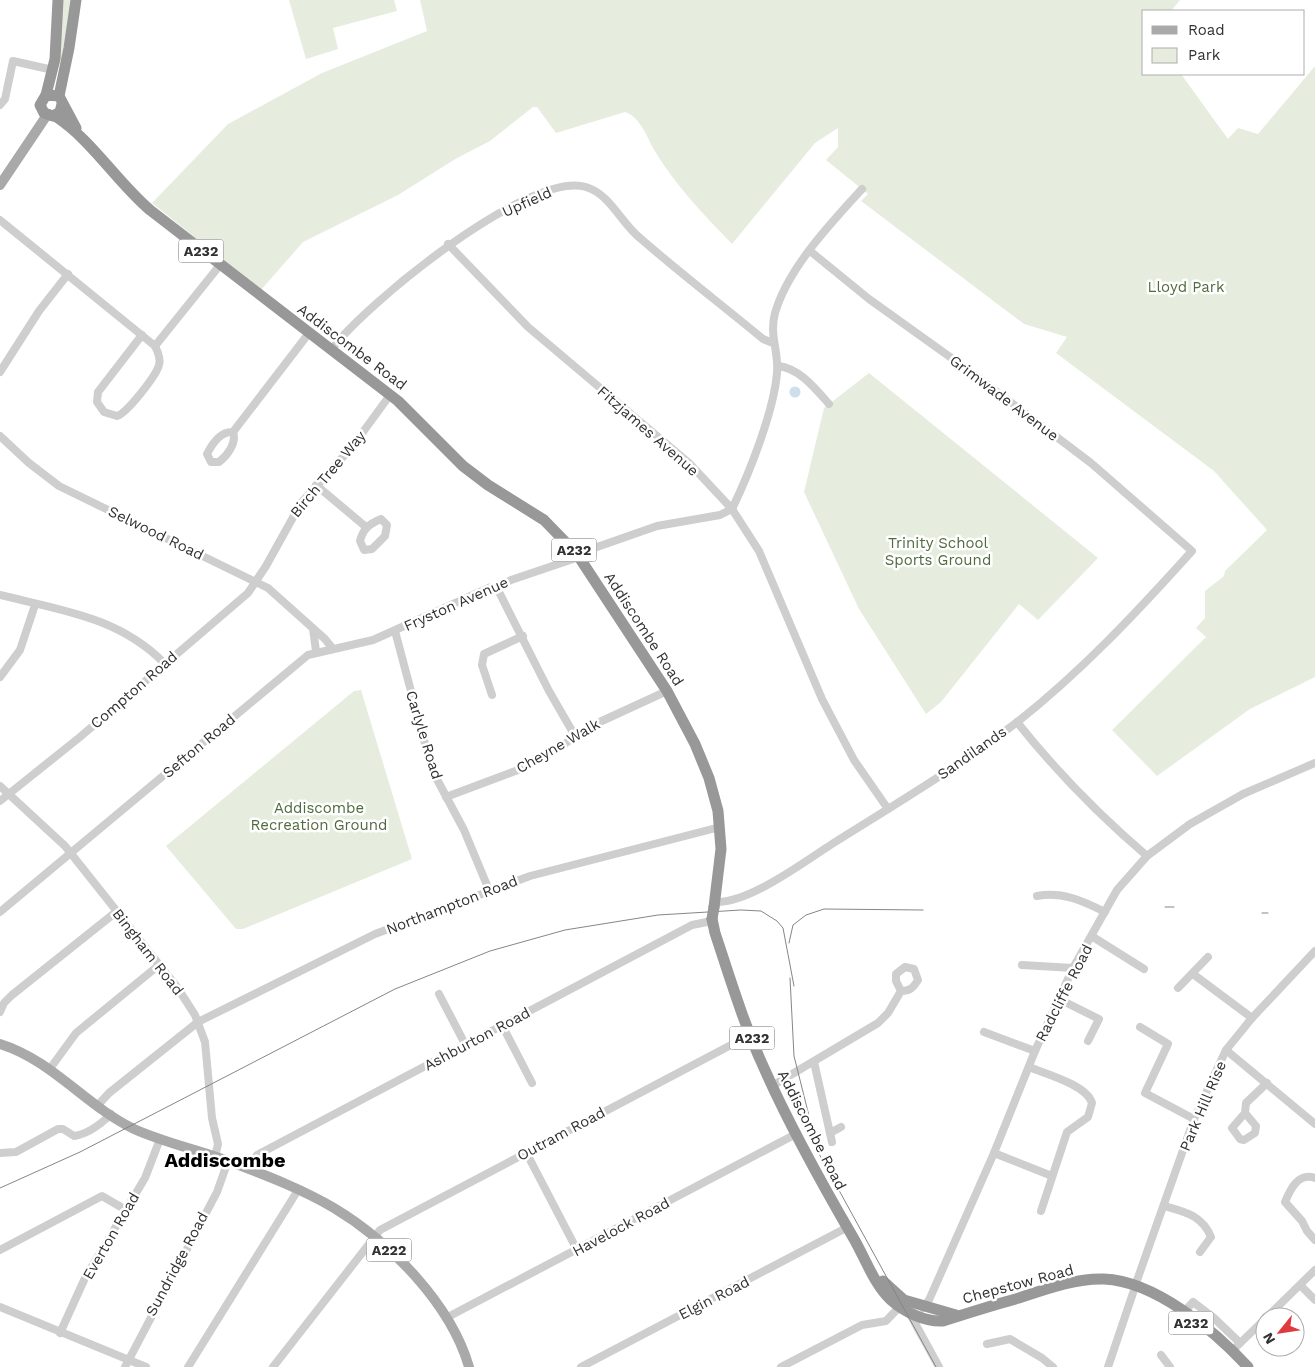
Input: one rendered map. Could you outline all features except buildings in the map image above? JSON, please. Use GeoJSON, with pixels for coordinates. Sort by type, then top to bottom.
{"type":"FeatureCollection","features":[{"type":"Feature","properties":{"kind":"highway"},"geometry":{"type":"LineString","coordinates":[[58,0],[53,70],[46,95],[40,105],[42,111],[51,115],[60,112],[60,100],[76,0]]}},
{"type":"Feature","properties":{"kind":"highway"},"geometry":{"type":"LineString","coordinates":[[46,95],[60,100]]}},
{"type":"Feature","properties":{"kind":"highway","name":"Addiscombe Road"},"geometry":{"type":"LineString","coordinates":[[60,100],[82,138]]}},
{"type":"Feature","properties":{"kind":"highway","name":"Addiscombe Road"},"geometry":{"type":"LineString","coordinates":[[51,115],[82,138],[139,201],[390,396],[463,466],[485,483],[550,525],[578,556],[667,691],[690,734],[709,778],[720,827],[721,857],[713,912],[714,933],[750,1035],[772,1086],[796,1134],[884,1292],[904,1307],[924,1318]]}},
{"type":"Feature","properties":{"kind":"highway","name":"Chepstow Road"},"geometry":{"type":"LineString","coordinates":[[924,1318],[939,1321],[1054,1287],[1087,1281],[1114,1280],[1188,1320],[1216,1342],[1240,1367]]}},
{"type":"Feature","properties":{"kind":"highway","name":"Chepstow Road"},"geometry":{"type":"LineString","coordinates":[[1134,1290],[1185,1311],[1236,1347],[1248,1367]]}},
{"type":"Feature","properties":{"kind":"highway","name":"Addiscombe Road"},"geometry":{"type":"LineString","coordinates":[[904,1307],[925,1306]]}},
{"type":"Feature","properties":{"kind":"highway","name":"Chepstow Road"},"geometry":{"type":"LineString","coordinates":[[925,1306],[956,1315]]}},
{"type":"Feature","properties":{"kind":"main road"},"geometry":{"type":"LineString","coordinates":[[0,185],[3,173],[51,115]]}},
{"type":"Feature","properties":{"kind":"main road","name":"A222"},"geometry":{"type":"LineString","coordinates":[[0,1044],[22,1052],[133,1128],[160,1140],[228,1161],[298,1190],[332,1207],[374,1236],[414,1276],[446,1318],[469,1367]]}},
{"type":"Feature","properties":{"kind":"street"},"geometry":{"type":"LineString","coordinates":[[0,105],[4,99],[13,61],[53,70]]}},
{"type":"Feature","properties":{"kind":"street","name":"Upfield"},"geometry":{"type":"LineString","coordinates":[[331,350],[344,333],[448,244],[526,199],[560,188],[584,186],[602,195],[638,237],[762,339],[773,343]]}},
{"type":"Feature","properties":{"kind":"street"},"geometry":{"type":"LineString","coordinates":[[732,509],[755,453],[773,396],[778,366],[772,328],[780,298],[810,251],[862,189]]}},
{"type":"Feature","properties":{"kind":"street"},"geometry":{"type":"LineString","coordinates":[[0,220],[156,346],[160,360],[158,369],[128,408],[117,416],[104,412],[97,402],[98,392],[142,335]]}},
{"type":"Feature","properties":{"kind":"street","name":"Fitzjames Avenue"},"geometry":{"type":"LineString","coordinates":[[448,244],[528,327],[689,463],[732,509],[758,551],[826,708],[854,760],[888,809]]}},
{"type":"Feature","properties":{"kind":"street","name":"Grimwade Avenue"},"geometry":{"type":"LineString","coordinates":[[810,251],[869,299],[971,372],[1091,463],[1192,551]]}},
{"type":"Feature","properties":{"kind":"street"},"geometry":{"type":"LineString","coordinates":[[156,346],[220,265]]}},
{"type":"Feature","properties":{"kind":"street"},"geometry":{"type":"LineString","coordinates":[[0,372],[37,314],[68,274]]}},
{"type":"Feature","properties":{"kind":"street"},"geometry":{"type":"LineString","coordinates":[[233,432],[309,333]]}},
{"type":"Feature","properties":{"kind":"street"},"geometry":{"type":"LineString","coordinates":[[778,366],[786,367],[802,377],[829,404]]}},
{"type":"Feature","properties":{"kind":"street","name":"Birch Tree Way"},"geometry":{"type":"LineString","coordinates":[[256,582],[290,519],[316,485],[352,447],[390,396]]}},
{"type":"Feature","properties":{"kind":"street","name":"Selwood Road"},"geometry":{"type":"LineString","coordinates":[[0,436],[24,459],[60,487],[256,582],[276,594],[333,649]]}},
{"type":"Feature","properties":{"kind":"street"},"geometry":{"type":"LineString","coordinates":[[316,485],[366,527]]}},
{"type":"Feature","properties":{"kind":"street","name":"Fryston Avenue"},"geometry":{"type":"LineString","coordinates":[[333,649],[367,643],[488,588],[497,588],[515,578],[657,526],[720,515],[732,509]]}},
{"type":"Feature","properties":{"kind":"street","name":"Sandilands"},"geometry":{"type":"LineString","coordinates":[[713,912],[784,875],[961,763],[1017,722],[1108,643],[1192,551]]}},
{"type":"Feature","properties":{"kind":"street","name":"Compton Road"},"geometry":{"type":"LineString","coordinates":[[0,801],[83,734],[243,598],[256,582]]}},
{"type":"Feature","properties":{"kind":"street"},"geometry":{"type":"LineString","coordinates":[[497,588],[523,636],[548,691],[575,736]]}},
{"type":"Feature","properties":{"kind":"street"},"geometry":{"type":"LineString","coordinates":[[0,595],[106,622],[126,634],[164,664]]}},
{"type":"Feature","properties":{"kind":"street"},"geometry":{"type":"LineString","coordinates":[[0,678],[20,650],[34,604]]}},
{"type":"Feature","properties":{"kind":"street"},"geometry":{"type":"LineString","coordinates":[[314,629],[316,651]]}},
{"type":"Feature","properties":{"kind":"street","name":"Carlyle Road"},"geometry":{"type":"LineString","coordinates":[[395,630],[430,763],[464,830],[489,890]]}},
{"type":"Feature","properties":{"kind":"street"},"geometry":{"type":"LineString","coordinates":[[492,695],[482,664],[484,654],[523,636]]}},
{"type":"Feature","properties":{"kind":"street","name":"Sefton Road"},"geometry":{"type":"LineString","coordinates":[[0,912],[304,657],[316,651],[333,649]]}},
{"type":"Feature","properties":{"kind":"street","name":"Cheyne Walk"},"geometry":{"type":"LineString","coordinates":[[446,797],[516,771],[551,753],[603,720],[667,691]]}},
{"type":"Feature","properties":{"kind":"street"},"geometry":{"type":"LineString","coordinates":[[1017,722],[1044,756],[1146,856]]}},
{"type":"Feature","properties":{"kind":"street","name":"Radcliffe Road"},"geometry":{"type":"LineString","coordinates":[[924,1318],[922,1310],[994,1153],[1035,1051],[1073,968],[1117,890],[1146,856],[1216,808],[1315,763]]}},
{"type":"Feature","properties":{"kind":"street","name":"Bingham Road"},"geometry":{"type":"LineString","coordinates":[[0,786],[70,853],[183,996],[198,1022],[206,1052],[212,1118],[218,1144],[216,1157]]}},
{"type":"Feature","properties":{"kind":"street","name":"Northampton Road"},"geometry":{"type":"LineString","coordinates":[[98,1105],[109,1093],[198,1022],[371,936],[489,890],[544,872],[720,827]]}},
{"type":"Feature","properties":{"kind":"street"},"geometry":{"type":"LineString","coordinates":[[1037,896],[1051,893],[1082,900],[1105,912]]}},
{"type":"Feature","properties":{"kind":"street"},"geometry":{"type":"LineString","coordinates":[[0,1012],[4,1003],[12,995],[116,912]]}},
{"type":"Feature","properties":{"kind":"street","name":"Ashburton Road"},"geometry":{"type":"LineString","coordinates":[[248,1169],[257,1156],[692,925],[713,912]]}},
{"type":"Feature","properties":{"kind":"street"},"geometry":{"type":"LineString","coordinates":[[1092,936],[1144,969]]}},
{"type":"Feature","properties":{"kind":"street","name":"Park Hill Rise"},"geometry":{"type":"LineString","coordinates":[[1108,1367],[1194,1119],[1226,1050],[1252,1018],[1315,951]]}},
{"type":"Feature","properties":{"kind":"street"},"geometry":{"type":"LineString","coordinates":[[1178,988],[1208,956]]}},
{"type":"Feature","properties":{"kind":"street"},"geometry":{"type":"LineString","coordinates":[[49,1070],[76,1033],[160,965]]}},
{"type":"Feature","properties":{"kind":"street"},"geometry":{"type":"LineString","coordinates":[[1022,965],[1073,968]]}},
{"type":"Feature","properties":{"kind":"street"},"geometry":{"type":"LineString","coordinates":[[1193,974],[1252,1018]]}},
{"type":"Feature","properties":{"kind":"street"},"geometry":{"type":"LineString","coordinates":[[772,1086],[878,1023],[888,1013],[900,991]]}},
{"type":"Feature","properties":{"kind":"street"},"geometry":{"type":"LineString","coordinates":[[439,994],[465,1044]]}},
{"type":"Feature","properties":{"kind":"street"},"geometry":{"type":"LineString","coordinates":[[1059,999],[1099,1019],[1088,1041]]}},
{"type":"Feature","properties":{"kind":"street"},"geometry":{"type":"LineString","coordinates":[[502,1025],[532,1083]]}},
{"type":"Feature","properties":{"kind":"street"},"geometry":{"type":"LineString","coordinates":[[1140,1027],[1168,1044],[1145,1093],[1194,1119]]}},
{"type":"Feature","properties":{"kind":"street"},"geometry":{"type":"LineString","coordinates":[[984,1032],[1035,1051]]}},
{"type":"Feature","properties":{"kind":"street","name":"Outram Road"},"geometry":{"type":"LineString","coordinates":[[274,1367],[380,1230],[750,1035]]}},
{"type":"Feature","properties":{"kind":"street"},"geometry":{"type":"LineString","coordinates":[[1226,1050],[1315,1124]]}},
{"type":"Feature","properties":{"kind":"street"},"geometry":{"type":"LineString","coordinates":[[814,1062],[832,1142]]}},
{"type":"Feature","properties":{"kind":"street"},"geometry":{"type":"LineString","coordinates":[[1029,1066],[1087,1093],[1092,1103],[1088,1117],[1067,1132],[1041,1210]]}},
{"type":"Feature","properties":{"kind":"street"},"geometry":{"type":"LineString","coordinates":[[1245,1113],[1246,1103],[1267,1083]]}},
{"type":"Feature","properties":{"kind":"street"},"geometry":{"type":"LineString","coordinates":[[0,1153],[16,1152],[54,1130],[63,1129],[74,1136],[79,1135],[102,1123],[111,1114]]}},
{"type":"Feature","properties":{"kind":"street"},"geometry":{"type":"LineString","coordinates":[[830,1133],[841,1127]]}},
{"type":"Feature","properties":{"kind":"street","name":"Havelock Road"},"geometry":{"type":"LineString","coordinates":[[446,1318],[796,1134]]}},
{"type":"Feature","properties":{"kind":"street","name":"Everton Road"},"geometry":{"type":"LineString","coordinates":[[60,1333],[82,1285],[145,1178],[160,1140]]}},
{"type":"Feature","properties":{"kind":"street"},"geometry":{"type":"LineString","coordinates":[[526,1152],[577,1250]]}},
{"type":"Feature","properties":{"kind":"street"},"geometry":{"type":"LineString","coordinates":[[994,1153],[1052,1176]]}},
{"type":"Feature","properties":{"kind":"street","name":"Sundridge Road"},"geometry":{"type":"LineString","coordinates":[[126,1364],[217,1192],[228,1161]]}},
{"type":"Feature","properties":{"kind":"street"},"geometry":{"type":"LineString","coordinates":[[1315,1178],[1304,1178],[1293,1184],[1285,1202],[1302,1221],[1307,1232],[1315,1240]]}},
{"type":"Feature","properties":{"kind":"street"},"geometry":{"type":"LineString","coordinates":[[189,1367],[298,1190]]}},
{"type":"Feature","properties":{"kind":"street"},"geometry":{"type":"LineString","coordinates":[[0,1250],[102,1196],[126,1210]]}},
{"type":"Feature","properties":{"kind":"street"},"geometry":{"type":"LineString","coordinates":[[1164,1206],[1192,1214],[1205,1226],[1211,1237],[1200,1252]]}},
{"type":"Feature","properties":{"kind":"street","name":"Elgin Road"},"geometry":{"type":"LineString","coordinates":[[581,1367],[848,1227]]}},
{"type":"Feature","properties":{"kind":"street"},"geometry":{"type":"LineString","coordinates":[[1277,1307],[1315,1270]]}},
{"type":"Feature","properties":{"kind":"street"},"geometry":{"type":"LineString","coordinates":[[1300,1285],[1315,1300]]}},
{"type":"Feature","properties":{"kind":"street"},"geometry":{"type":"LineString","coordinates":[[0,1307],[126,1364],[146,1367]]}},
{"type":"Feature","properties":{"kind":"street"},"geometry":{"type":"LineString","coordinates":[[781,1367],[862,1325],[886,1322],[904,1307]]}},
{"type":"Feature","properties":{"kind":"street","name":"Addiscombe Road"},"geometry":{"type":"LineString","coordinates":[[904,1307],[939,1367]]}},
{"type":"Feature","properties":{"kind":"street"},"geometry":{"type":"LineString","coordinates":[[1236,1347],[1255,1329]]}},
{"type":"Feature","properties":{"kind":"street"},"geometry":{"type":"LineString","coordinates":[[987,1344],[1010,1339],[1042,1358],[1053,1367]]}},
{"type":"Feature","properties":{"kind":"street"},"geometry":{"type":"LineString","coordinates":[[1161,1355],[1170,1367]]}},
{"type":"Feature","properties":{"kind":"green space"},"geometry":{"type":"Polygon","coordinates":[[[63,0],[73,0],[62,60],[59,59],[63,0]]]}},
{"type":"Feature","properties":{"kind":"green space"},"geometry":{"type":"Polygon","coordinates":[[[289,0],[394,0],[397,11],[333,28],[338,49],[306,59],[289,0]]]}},
{"type":"Feature","properties":{"kind":"green space","name":"Lloyd Park"},"geometry":{"type":"Polygon","coordinates":[[[420,0],[1180,0],[1172,10],[1142,10],[1142,75],[1182,75],[1228,139],[1238,128],[1258,134],[1315,66],[1315,677],[1250,709],[1157,776],[1112,730],[1206,637],[1196,628],[1205,618],[1205,591],[1224,576],[1225,571],[1267,530],[1214,471],[1056,353],[1067,337],[1024,324],[861,201],[868,194],[826,160],[838,147],[838,128],[815,143],[732,244],[680,186],[661,161],[638,122],[625,112],[556,133],[537,107],[533,107],[490,141],[457,158],[398,195],[303,242],[261,290],[152,203],[228,124],[322,73],[427,31],[420,0]]]}},
{"type":"Feature","properties":{"kind":"green space","name":"Trinity School Sports Ground"},"geometry":{"type":"Polygon","coordinates":[[[869,373],[1098,558],[1038,620],[1019,604],[941,702],[926,714],[859,609],[804,492],[824,408],[869,373]]]}},
{"type":"Feature","properties":{"kind":"green space","name":"Addiscombe Recreation Ground"},"geometry":{"type":"Polygon","coordinates":[[[361,690],[412,859],[243,929],[236,929],[166,846],[354,691],[361,690]]]}},
{"type":"Feature","properties":{"kind":"water"},"geometry":{"type":"Polygon","coordinates":[[[793,387],[797,387],[800,392],[799,396],[793,397],[790,394],[790,390],[793,387]]]}},
{"type":"Feature","properties":{"kind":"tram line"},"geometry":{"type":"LineString","coordinates":[[1165,907],[1174,907]]}},
{"type":"Feature","properties":{"kind":"tram line"},"geometry":{"type":"LineString","coordinates":[[789,943],[793,925],[806,915],[824,909],[923,910]]}},
{"type":"Feature","properties":{"kind":"tram line"},"geometry":{"type":"LineString","coordinates":[[0,1188],[80,1152],[395,989],[490,951],[565,930],[658,915],[741,910],[761,911],[777,921],[783,928],[794,986]]}},
{"type":"Feature","properties":{"kind":"tram line"},"geometry":{"type":"LineString","coordinates":[[1262,913],[1268,913]]}},
{"type":"Feature","properties":{"kind":"tram line"},"geometry":{"type":"LineString","coordinates":[[790,978],[794,1056],[818,1152],[936,1367]]}},
{"type":"Feature","properties":{"kind":"district","name":"Addiscombe"},"geometry":{"type":"Point","coordinates":[225,1160]}}]}
